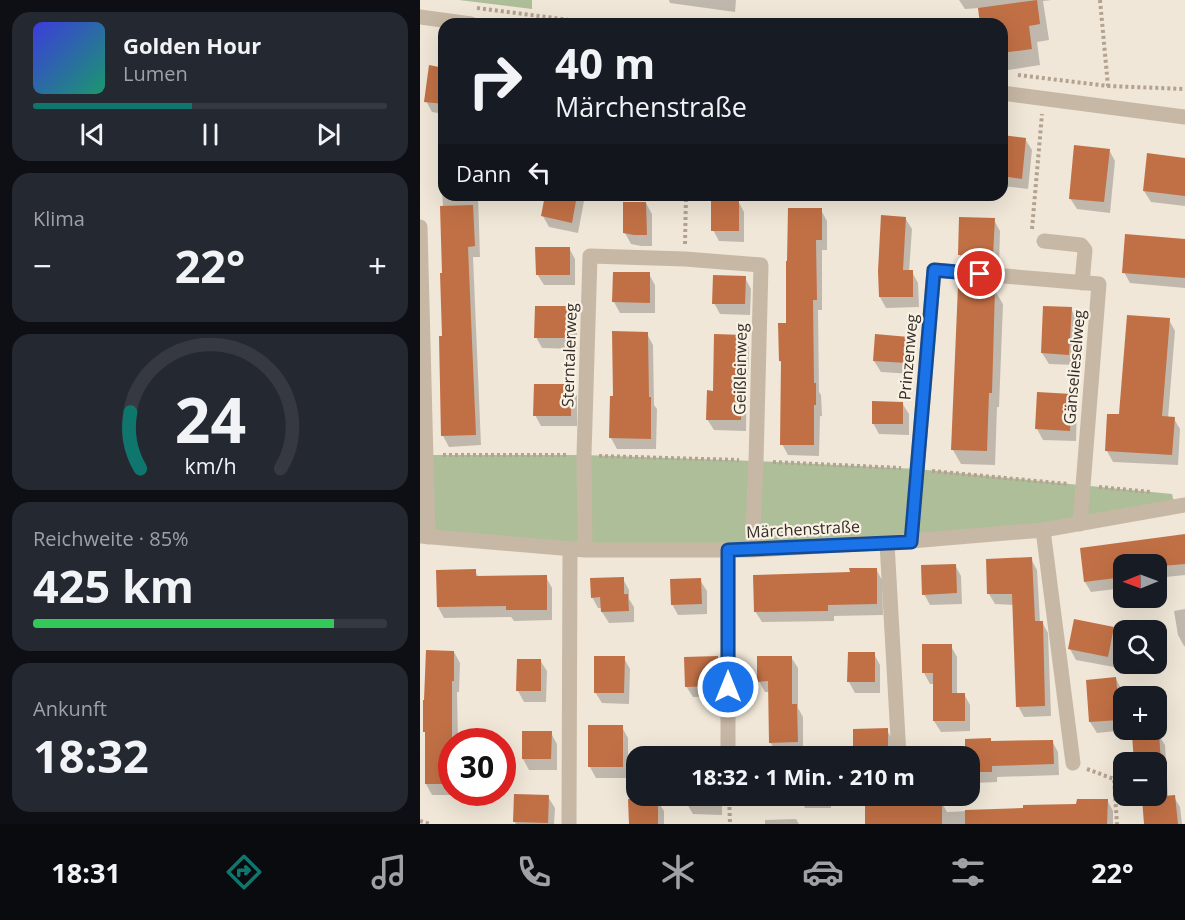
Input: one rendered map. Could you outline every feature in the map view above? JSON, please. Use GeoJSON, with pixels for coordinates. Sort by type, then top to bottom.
{"type":"FeatureCollection","features":[{"type":"Feature","properties":{"kind":"street"},"geometry":{"type":"LineString","coordinates":[[420,17],[438,19]]}},
{"type":"Feature","properties":{"kind":"street"},"geometry":{"type":"LineString","coordinates":[[1008,94],[1185,117]]}},
{"type":"Feature","properties":{"kind":"street"},"geometry":{"type":"LineString","coordinates":[[420,227],[426,455],[424,536]]}},
{"type":"Feature","properties":{"kind":"street"},"geometry":{"type":"LineString","coordinates":[[1044,241],[1081,245],[1085,250],[1082,283]]}},
{"type":"Feature","properties":{"kind":"street","name":"Sterntalerweg"},"geometry":{"type":"LineString","coordinates":[[569,823],[590,256],[685,259]]}},
{"type":"Feature","properties":{"kind":"street","name":"Geißleinweg"},"geometry":{"type":"LineString","coordinates":[[685,259],[761,265],[752,550]]}},
{"type":"Feature","properties":{"kind":"street","name":"Prinzenweg"},"geometry":{"type":"LineString","coordinates":[[911,542],[934,270],[1082,283]]}},
{"type":"Feature","properties":{"kind":"street","name":"Gänselieselweg"},"geometry":{"type":"LineString","coordinates":[[1080,524],[1099,284],[1082,283]]}},
{"type":"Feature","properties":{"kind":"street","name":"Märchenstraße"},"geometry":{"type":"LineString","coordinates":[[424,536],[578,549],[752,550],[911,542],[1043,530],[1180,506]]}},
{"type":"Feature","properties":{"kind":"street"},"geometry":{"type":"LineString","coordinates":[[1043,530],[1073,763]]}},
{"type":"Feature","properties":{"kind":"street"},"geometry":{"type":"LineString","coordinates":[[887,543],[898,746]]}},
{"type":"Feature","properties":{"kind":"street"},"geometry":{"type":"LineString","coordinates":[[728,550],[728,746]]}},
{"type":"Feature","properties":{"kind":"path"},"geometry":{"type":"LineString","coordinates":[[1100,0],[1108,86]]}},
{"type":"Feature","properties":{"kind":"path"},"geometry":{"type":"LineString","coordinates":[[468,6],[557,18]]}},
{"type":"Feature","properties":{"kind":"path"},"geometry":{"type":"LineString","coordinates":[[1014,75],[1108,86],[1185,89]]}},
{"type":"Feature","properties":{"kind":"path"},"geometry":{"type":"LineString","coordinates":[[1032,230],[1043,99]]}},
{"type":"Feature","properties":{"kind":"path"},"geometry":{"type":"LineString","coordinates":[[685,259],[686,201]]}},
{"type":"Feature","properties":{"kind":"path"},"geometry":{"type":"LineString","coordinates":[[426,455],[584,455],[917,469],[1172,494],[1180,506]]}},
{"type":"Feature","properties":{"kind":"path"},"geometry":{"type":"LineString","coordinates":[[1073,763],[1114,779],[1117,824]]}},
{"type":"Feature","properties":{"kind":"path"},"geometry":{"type":"LineString","coordinates":[[729,806],[730,824]]}},
{"type":"Feature","properties":{"kind":"path"},"geometry":{"type":"LineString","coordinates":[[420,821],[430,824]]}},
{"type":"Feature","properties":{"kind":"green space"},"geometry":{"type":"Polygon","coordinates":[[[459,0],[532,0],[532,9],[459,0]]]}},
{"type":"Feature","properties":{"kind":"green space"},"geometry":{"type":"Polygon","coordinates":[[[420,455],[584,455],[917,469],[1172,494],[1175,506],[1080,524],[752,550],[420,536],[420,455]]]}},
{"type":"Feature","properties":{"kind":"building"},"geometry":{"type":"Polygon","coordinates":[[[1037,0],[1040,24],[1029,26],[1032,49],[1008,52],[1008,18],[979,18],[978,8],[1037,0]]]}},
{"type":"Feature","properties":{"kind":"building"},"geometry":{"type":"Polygon","coordinates":[[[429,65],[438,67],[438,103],[424,102],[429,65]]]}},
{"type":"Feature","properties":{"kind":"building"},"geometry":{"type":"Polygon","coordinates":[[[1008,136],[1026,138],[1022,179],[1008,177],[1008,136]]]}},
{"type":"Feature","properties":{"kind":"building"},"geometry":{"type":"Polygon","coordinates":[[[1074,145],[1110,149],[1104,202],[1069,199],[1074,145]]]}},
{"type":"Feature","properties":{"kind":"building"},"geometry":{"type":"Polygon","coordinates":[[[1147,153],[1185,158],[1185,196],[1143,191],[1147,153]]]}},
{"type":"Feature","properties":{"kind":"building"},"geometry":{"type":"Polygon","coordinates":[[[544,201],[576,201],[572,223],[541,216],[544,201]]]}},
{"type":"Feature","properties":{"kind":"building"},"geometry":{"type":"Polygon","coordinates":[[[711,201],[739,201],[739,231],[711,231],[711,201]]]}},
{"type":"Feature","properties":{"kind":"building"},"geometry":{"type":"Polygon","coordinates":[[[623,202],[646,202],[647,235],[623,233],[623,202]]]}},
{"type":"Feature","properties":{"kind":"building"},"geometry":{"type":"Polygon","coordinates":[[[473,205],[475,246],[468,247],[476,435],[441,436],[440,206],[473,205]]]}},
{"type":"Feature","properties":{"kind":"building"},"geometry":{"type":"Polygon","coordinates":[[[788,208],[822,208],[822,240],[816,240],[817,300],[813,300],[814,383],[816,383],[814,445],[780,445],[781,361],[779,361],[778,323],[786,323],[788,208]]]}},
{"type":"Feature","properties":{"kind":"building"},"geometry":{"type":"Polygon","coordinates":[[[881,215],[906,217],[903,270],[913,270],[913,297],[879,297],[881,215]]]}},
{"type":"Feature","properties":{"kind":"building"},"geometry":{"type":"Polygon","coordinates":[[[959,217],[995,218],[993,256],[958,255],[959,217]]]}},
{"type":"Feature","properties":{"kind":"building"},"geometry":{"type":"Polygon","coordinates":[[[1125,234],[1185,239],[1185,278],[1122,273],[1125,234]]]}},
{"type":"Feature","properties":{"kind":"building"},"geometry":{"type":"Polygon","coordinates":[[[535,247],[570,247],[570,275],[536,275],[535,247]]]}},
{"type":"Feature","properties":{"kind":"building"},"geometry":{"type":"Polygon","coordinates":[[[613,272],[650,272],[650,303],[612,302],[613,272]]]}},
{"type":"Feature","properties":{"kind":"building"},"geometry":{"type":"Polygon","coordinates":[[[713,275],[746,276],[745,304],[712,304],[713,275]]]}},
{"type":"Feature","properties":{"kind":"building"},"geometry":{"type":"Polygon","coordinates":[[[958,286],[995,288],[992,393],[989,393],[987,451],[951,450],[958,286]]]}},
{"type":"Feature","properties":{"kind":"building"},"geometry":{"type":"Polygon","coordinates":[[[535,306],[572,306],[571,338],[534,338],[535,306]]]}},
{"type":"Feature","properties":{"kind":"building"},"geometry":{"type":"Polygon","coordinates":[[[1043,306],[1072,307],[1069,355],[1041,353],[1043,306]]]}},
{"type":"Feature","properties":{"kind":"building"},"geometry":{"type":"Polygon","coordinates":[[[1127,315],[1170,318],[1162,416],[1175,417],[1172,455],[1105,451],[1107,414],[1119,414],[1127,315]]]}},
{"type":"Feature","properties":{"kind":"building"},"geometry":{"type":"Polygon","coordinates":[[[612,331],[648,332],[651,439],[609,438],[610,396],[613,396],[612,331]]]}},
{"type":"Feature","properties":{"kind":"building"},"geometry":{"type":"Polygon","coordinates":[[[714,334],[744,335],[741,420],[706,420],[707,390],[713,391],[714,334]]]}},
{"type":"Feature","properties":{"kind":"building"},"geometry":{"type":"Polygon","coordinates":[[[875,334],[909,337],[907,363],[873,361],[875,334]]]}},
{"type":"Feature","properties":{"kind":"building"},"geometry":{"type":"Polygon","coordinates":[[[534,384],[571,384],[571,416],[533,416],[534,384]]]}},
{"type":"Feature","properties":{"kind":"building"},"geometry":{"type":"Polygon","coordinates":[[[1037,392],[1072,394],[1070,431],[1035,429],[1037,392]]]}},
{"type":"Feature","properties":{"kind":"building"},"geometry":{"type":"Polygon","coordinates":[[[872,401],[903,402],[903,424],[872,424],[872,401]]]}},
{"type":"Feature","properties":{"kind":"building"},"geometry":{"type":"Polygon","coordinates":[[[1185,534],[1185,564],[1167,566],[1167,554],[1113,554],[1113,578],[1084,582],[1080,548],[1185,534]]]}},
{"type":"Feature","properties":{"kind":"building"},"geometry":{"type":"Polygon","coordinates":[[[1032,557],[1035,621],[1043,621],[1045,706],[1016,707],[1012,594],[987,594],[986,559],[1032,557]]]}},
{"type":"Feature","properties":{"kind":"building"},"geometry":{"type":"Polygon","coordinates":[[[956,564],[957,593],[922,595],[921,565],[956,564]]]}},
{"type":"Feature","properties":{"kind":"building"},"geometry":{"type":"Polygon","coordinates":[[[849,568],[877,568],[877,604],[828,605],[828,611],[754,612],[753,575],[850,572],[849,568]]]}},
{"type":"Feature","properties":{"kind":"building"},"geometry":{"type":"Polygon","coordinates":[[[476,569],[476,576],[547,575],[547,610],[506,610],[506,606],[437,607],[436,570],[476,569]]]}},
{"type":"Feature","properties":{"kind":"building"},"geometry":{"type":"Polygon","coordinates":[[[624,577],[624,594],[628,594],[629,611],[601,612],[600,597],[591,598],[590,578],[624,577]]]}},
{"type":"Feature","properties":{"kind":"building"},"geometry":{"type":"Polygon","coordinates":[[[701,578],[702,604],[671,605],[670,579],[701,578]]]}},
{"type":"Feature","properties":{"kind":"building"},"geometry":{"type":"Polygon","coordinates":[[[1074,619],[1113,627],[1108,657],[1068,649],[1074,619]]]}},
{"type":"Feature","properties":{"kind":"building"},"geometry":{"type":"Polygon","coordinates":[[[922,644],[952,644],[952,693],[965,693],[965,721],[933,721],[933,673],[922,673],[922,644]]]}},
{"type":"Feature","properties":{"kind":"building"},"geometry":{"type":"Polygon","coordinates":[[[426,650],[454,651],[452,728],[438,728],[438,784],[425,784],[426,650]]]}},
{"type":"Feature","properties":{"kind":"building"},"geometry":{"type":"Polygon","coordinates":[[[848,652],[875,652],[875,682],[847,682],[848,652]]]}},
{"type":"Feature","properties":{"kind":"building"},"geometry":{"type":"Polygon","coordinates":[[[594,656],[625,656],[624,693],[594,693],[594,656]]]}},
{"type":"Feature","properties":{"kind":"building"},"geometry":{"type":"Polygon","coordinates":[[[718,656],[718,686],[685,687],[684,657],[718,656]]]}},
{"type":"Feature","properties":{"kind":"building"},"geometry":{"type":"Polygon","coordinates":[[[757,656],[792,656],[792,704],[797,704],[798,742],[769,743],[768,681],[757,682],[757,656]]]}},
{"type":"Feature","properties":{"kind":"building"},"geometry":{"type":"Polygon","coordinates":[[[517,659],[541,659],[541,691],[516,691],[517,659]]]}},
{"type":"Feature","properties":{"kind":"building"},"geometry":{"type":"Polygon","coordinates":[[[1116,677],[1117,686],[1113,686],[1113,720],[1089,722],[1086,680],[1116,677]]]}},
{"type":"Feature","properties":{"kind":"building"},"geometry":{"type":"Polygon","coordinates":[[[588,725],[623,725],[623,767],[588,767],[588,725]]]}},
{"type":"Feature","properties":{"kind":"building"},"geometry":{"type":"Polygon","coordinates":[[[888,728],[888,746],[853,746],[853,729],[888,728]]]}},
{"type":"Feature","properties":{"kind":"building"},"geometry":{"type":"Polygon","coordinates":[[[522,731],[552,731],[551,759],[522,759],[522,731]]]}},
{"type":"Feature","properties":{"kind":"building"},"geometry":{"type":"Polygon","coordinates":[[[965,739],[1053,740],[1054,764],[992,766],[992,772],[980,772],[980,746],[965,746],[965,739]]]}},
{"type":"Feature","properties":{"kind":"building"},"geometry":{"type":"Polygon","coordinates":[[[1132,740],[1159,740],[1160,752],[1133,752],[1132,740]]]}},
{"type":"Feature","properties":{"kind":"building"},"geometry":{"type":"Polygon","coordinates":[[[516,794],[549,795],[548,823],[513,822],[516,794]]]}},
{"type":"Feature","properties":{"kind":"building"},"geometry":{"type":"Polygon","coordinates":[[[1175,795],[1178,824],[1144,824],[1143,806],[1167,806],[1167,796],[1175,795]]]}},
{"type":"Feature","properties":{"kind":"building"},"geometry":{"type":"Polygon","coordinates":[[[1077,799],[1108,799],[1107,824],[965,824],[965,810],[1023,808],[1023,805],[1076,804],[1077,799]]]}},
{"type":"Feature","properties":{"kind":"building"},"geometry":{"type":"Polygon","coordinates":[[[628,806],[658,806],[658,824],[629,824],[628,806]]]}},
{"type":"Feature","properties":{"kind":"building"},"geometry":{"type":"Polygon","coordinates":[[[865,806],[942,806],[942,824],[865,824],[865,806]]]}},
{"type":"Feature","properties":{"kind":"route"},"geometry":{"type":"LineString","coordinates":[[728,687],[728,550],[911,542],[934,270],[980,274]]}}]}
